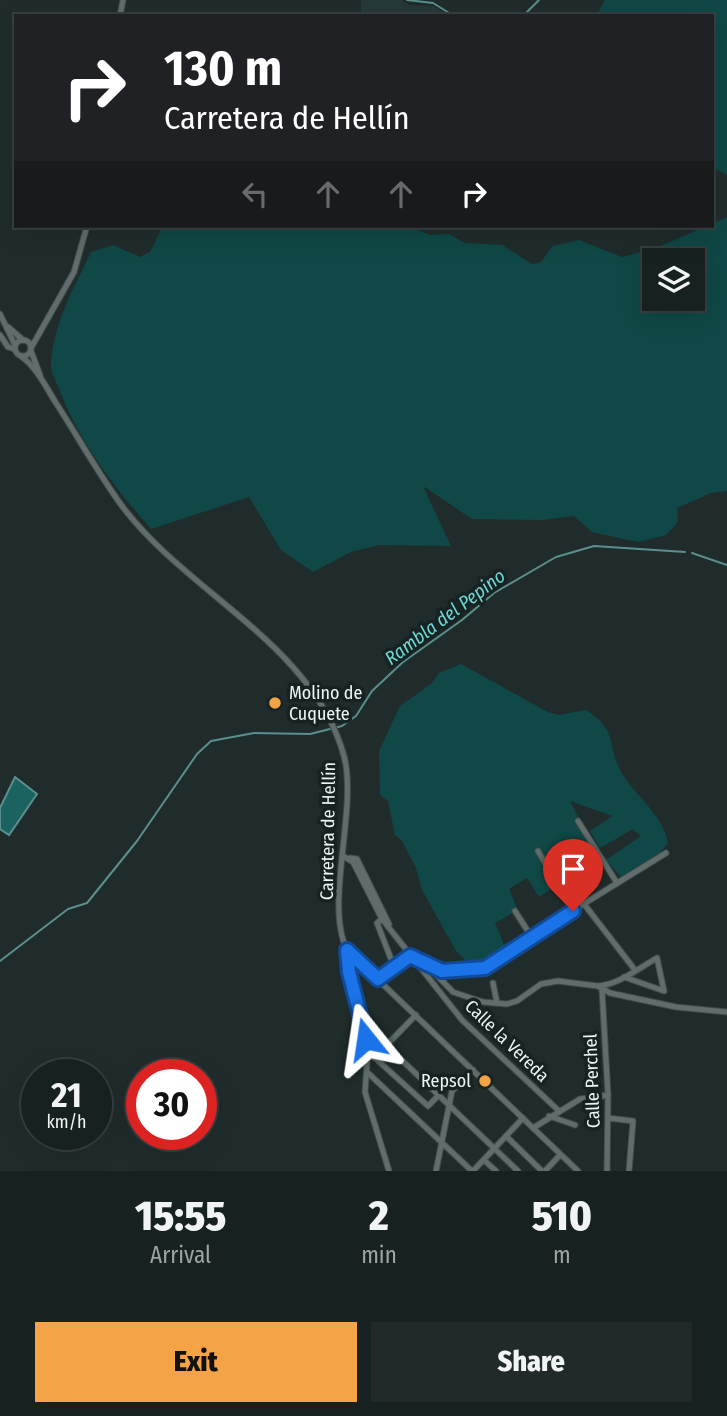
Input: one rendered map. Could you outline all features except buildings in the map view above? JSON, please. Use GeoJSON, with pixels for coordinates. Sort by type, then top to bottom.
{"type":"FeatureCollection","features":[{"type":"Feature","properties":{"kind":"street"},"geometry":{"type":"LineString","coordinates":[[22,357],[31,349],[74,272],[86,228]]}},
{"type":"Feature","properties":{"kind":"street","name":"Carretera de Hellín"},"geometry":{"type":"LineString","coordinates":[[0,314],[8,327],[13,347],[41,378],[122,506],[149,535],[306,679],[331,721],[345,759],[346,857],[339,923],[368,1049],[368,1104],[389,1171]]}},
{"type":"Feature","properties":{"kind":"street","name":"Carretera de Hellín"},"geometry":{"type":"LineString","coordinates":[[8,327],[31,349],[41,378]]}},
{"type":"Feature","properties":{"kind":"street"},"geometry":{"type":"LineString","coordinates":[[0,335],[13,347],[39,332]]}},
{"type":"Feature","properties":{"kind":"street"},"geometry":{"type":"LineString","coordinates":[[578,821],[617,883]]}},
{"type":"Feature","properties":{"kind":"street"},"geometry":{"type":"LineString","coordinates":[[538,851],[573,911]]}},
{"type":"Feature","properties":{"kind":"street"},"geometry":{"type":"LineString","coordinates":[[378,979],[410,956],[442,971],[485,968],[498,962],[531,936],[666,853]]}},
{"type":"Feature","properties":{"kind":"street"},"geometry":{"type":"LineString","coordinates":[[346,857],[357,859],[392,931]]}},
{"type":"Feature","properties":{"kind":"street","name":"Calle la Vereda"},"geometry":{"type":"LineString","coordinates":[[346,857],[382,919],[462,1020],[558,1110]]}},
{"type":"Feature","properties":{"kind":"street"},"geometry":{"type":"LineString","coordinates":[[584,904],[635,970]]}},
{"type":"Feature","properties":{"kind":"street"},"geometry":{"type":"LineString","coordinates":[[515,911],[531,936]]}},
{"type":"Feature","properties":{"kind":"street"},"geometry":{"type":"LineString","coordinates":[[382,919],[377,923],[395,969]]}},
{"type":"Feature","properties":{"kind":"street"},"geometry":{"type":"LineString","coordinates":[[347,950],[578,1171]]}},
{"type":"Feature","properties":{"kind":"street"},"geometry":{"type":"LineString","coordinates":[[600,988],[657,958],[668,1005]]}},
{"type":"Feature","properties":{"kind":"street"},"geometry":{"type":"LineString","coordinates":[[425,964],[453,992],[497,1003],[517,1001],[534,988],[549,982],[600,988],[668,1005],[727,1012]]}},
{"type":"Feature","properties":{"kind":"street"},"geometry":{"type":"LineString","coordinates":[[624,977],[664,991]]}},
{"type":"Feature","properties":{"kind":"street"},"geometry":{"type":"LineString","coordinates":[[494,983],[497,1003]]}},
{"type":"Feature","properties":{"kind":"street","name":"Calle Perchel"},"geometry":{"type":"LineString","coordinates":[[600,988],[608,1095],[607,1171]]}},
{"type":"Feature","properties":{"kind":"street"},"geometry":{"type":"LineString","coordinates":[[368,1063],[416,1015]]}},
{"type":"Feature","properties":{"kind":"street"},"geometry":{"type":"LineString","coordinates":[[387,1045],[518,1171]]}},
{"type":"Feature","properties":{"kind":"street"},"geometry":{"type":"LineString","coordinates":[[375,1058],[428,1106],[439,1095]]}},
{"type":"Feature","properties":{"kind":"street"},"geometry":{"type":"LineString","coordinates":[[436,1171],[452,1091],[473,1070]]}},
{"type":"Feature","properties":{"kind":"street"},"geometry":{"type":"LineString","coordinates":[[367,1072],[472,1171],[523,1118]]}},
{"type":"Feature","properties":{"kind":"street"},"geometry":{"type":"LineString","coordinates":[[533,1128],[558,1110],[580,1099],[608,1095]]}},
{"type":"Feature","properties":{"kind":"street"},"geometry":{"type":"LineString","coordinates":[[549,1116],[575,1125]]}},
{"type":"Feature","properties":{"kind":"street"},"geometry":{"type":"LineString","coordinates":[[608,1118],[633,1121],[629,1171]]}},
{"type":"Feature","properties":{"kind":"street"},"geometry":{"type":"LineString","coordinates":[[506,1136],[543,1171],[561,1154]]}},
{"type":"Feature","properties":{"kind":"street"},"geometry":{"type":"LineString","coordinates":[[484,1160],[496,1171]]}},
{"type":"Feature","properties":{"kind":"shaded area"},"geometry":{"type":"Polygon","coordinates":[[[361,0],[402,0],[409,5],[434,6],[446,14],[361,14],[361,0]]]}},
{"type":"Feature","properties":{"kind":"shaded area"},"geometry":{"type":"Polygon","coordinates":[[[605,0],[727,0],[727,175],[714,168],[714,14],[597,14],[605,0]]]}},
{"type":"Feature","properties":{"kind":"shaded area"},"geometry":{"type":"Polygon","coordinates":[[[727,217],[727,491],[711,493],[677,508],[678,522],[666,535],[638,542],[592,532],[574,516],[542,520],[472,519],[423,486],[451,546],[379,545],[351,552],[313,572],[281,550],[249,497],[151,529],[111,480],[87,445],[67,409],[51,370],[60,319],[91,252],[113,245],[140,257],[150,252],[162,228],[414,228],[430,235],[449,234],[465,243],[502,245],[532,264],[540,263],[553,246],[579,240],[622,257],[642,252],[642,311],[705,311],[705,248],[656,248],[702,228],[714,228],[714,223],[727,217]]]}},
{"type":"Feature","properties":{"kind":"shaded area"},"geometry":{"type":"Polygon","coordinates":[[[461,664],[548,712],[559,715],[586,710],[597,718],[608,733],[623,775],[656,816],[668,843],[653,861],[622,878],[606,860],[641,836],[633,829],[600,848],[590,831],[613,816],[570,801],[599,859],[539,897],[527,878],[509,889],[518,910],[495,923],[507,952],[484,964],[470,965],[456,951],[422,890],[416,868],[402,841],[395,835],[388,801],[380,795],[379,751],[400,706],[431,684],[439,673],[461,664]]]}},
{"type":"Feature","properties":{"kind":"shaded area"},"geometry":{"type":"Polygon","coordinates":[[[15,777],[37,794],[9,835],[0,829],[0,808],[15,777]]]}},
{"type":"Feature","properties":{"kind":"waterway"},"geometry":{"type":"LineString","coordinates":[[407,0],[433,3],[451,14]]}},
{"type":"Feature","properties":{"kind":"waterway"},"geometry":{"type":"LineString","coordinates":[[519,14],[526,13],[539,0]]}},
{"type":"Feature","properties":{"kind":"waterway","name":"Rambla del Pepino"},"geometry":{"type":"LineString","coordinates":[[0,961],[68,909],[87,903],[137,841],[197,754],[211,741],[254,733],[310,734],[342,726],[356,716],[372,691],[403,662],[462,620],[494,593],[556,557],[594,546],[685,552]]}},
{"type":"Feature","properties":{"kind":"waterway","name":"Rambla del Pepino"},"geometry":{"type":"LineString","coordinates":[[692,553],[727,565]]}},
{"type":"Feature","properties":{"kind":"place","name":"Molino de Cuquete"},"geometry":{"type":"Point","coordinates":[275,703]}},
{"type":"Feature","properties":{"kind":"place","name":"Repsol"},"geometry":{"type":"Point","coordinates":[485,1081]}},
{"type":"Feature","properties":{"kind":"route"},"geometry":{"type":"LineString","coordinates":[[366,1039],[349,972],[347,950],[378,979],[410,956],[442,971],[485,968],[573,911]]}}]}
